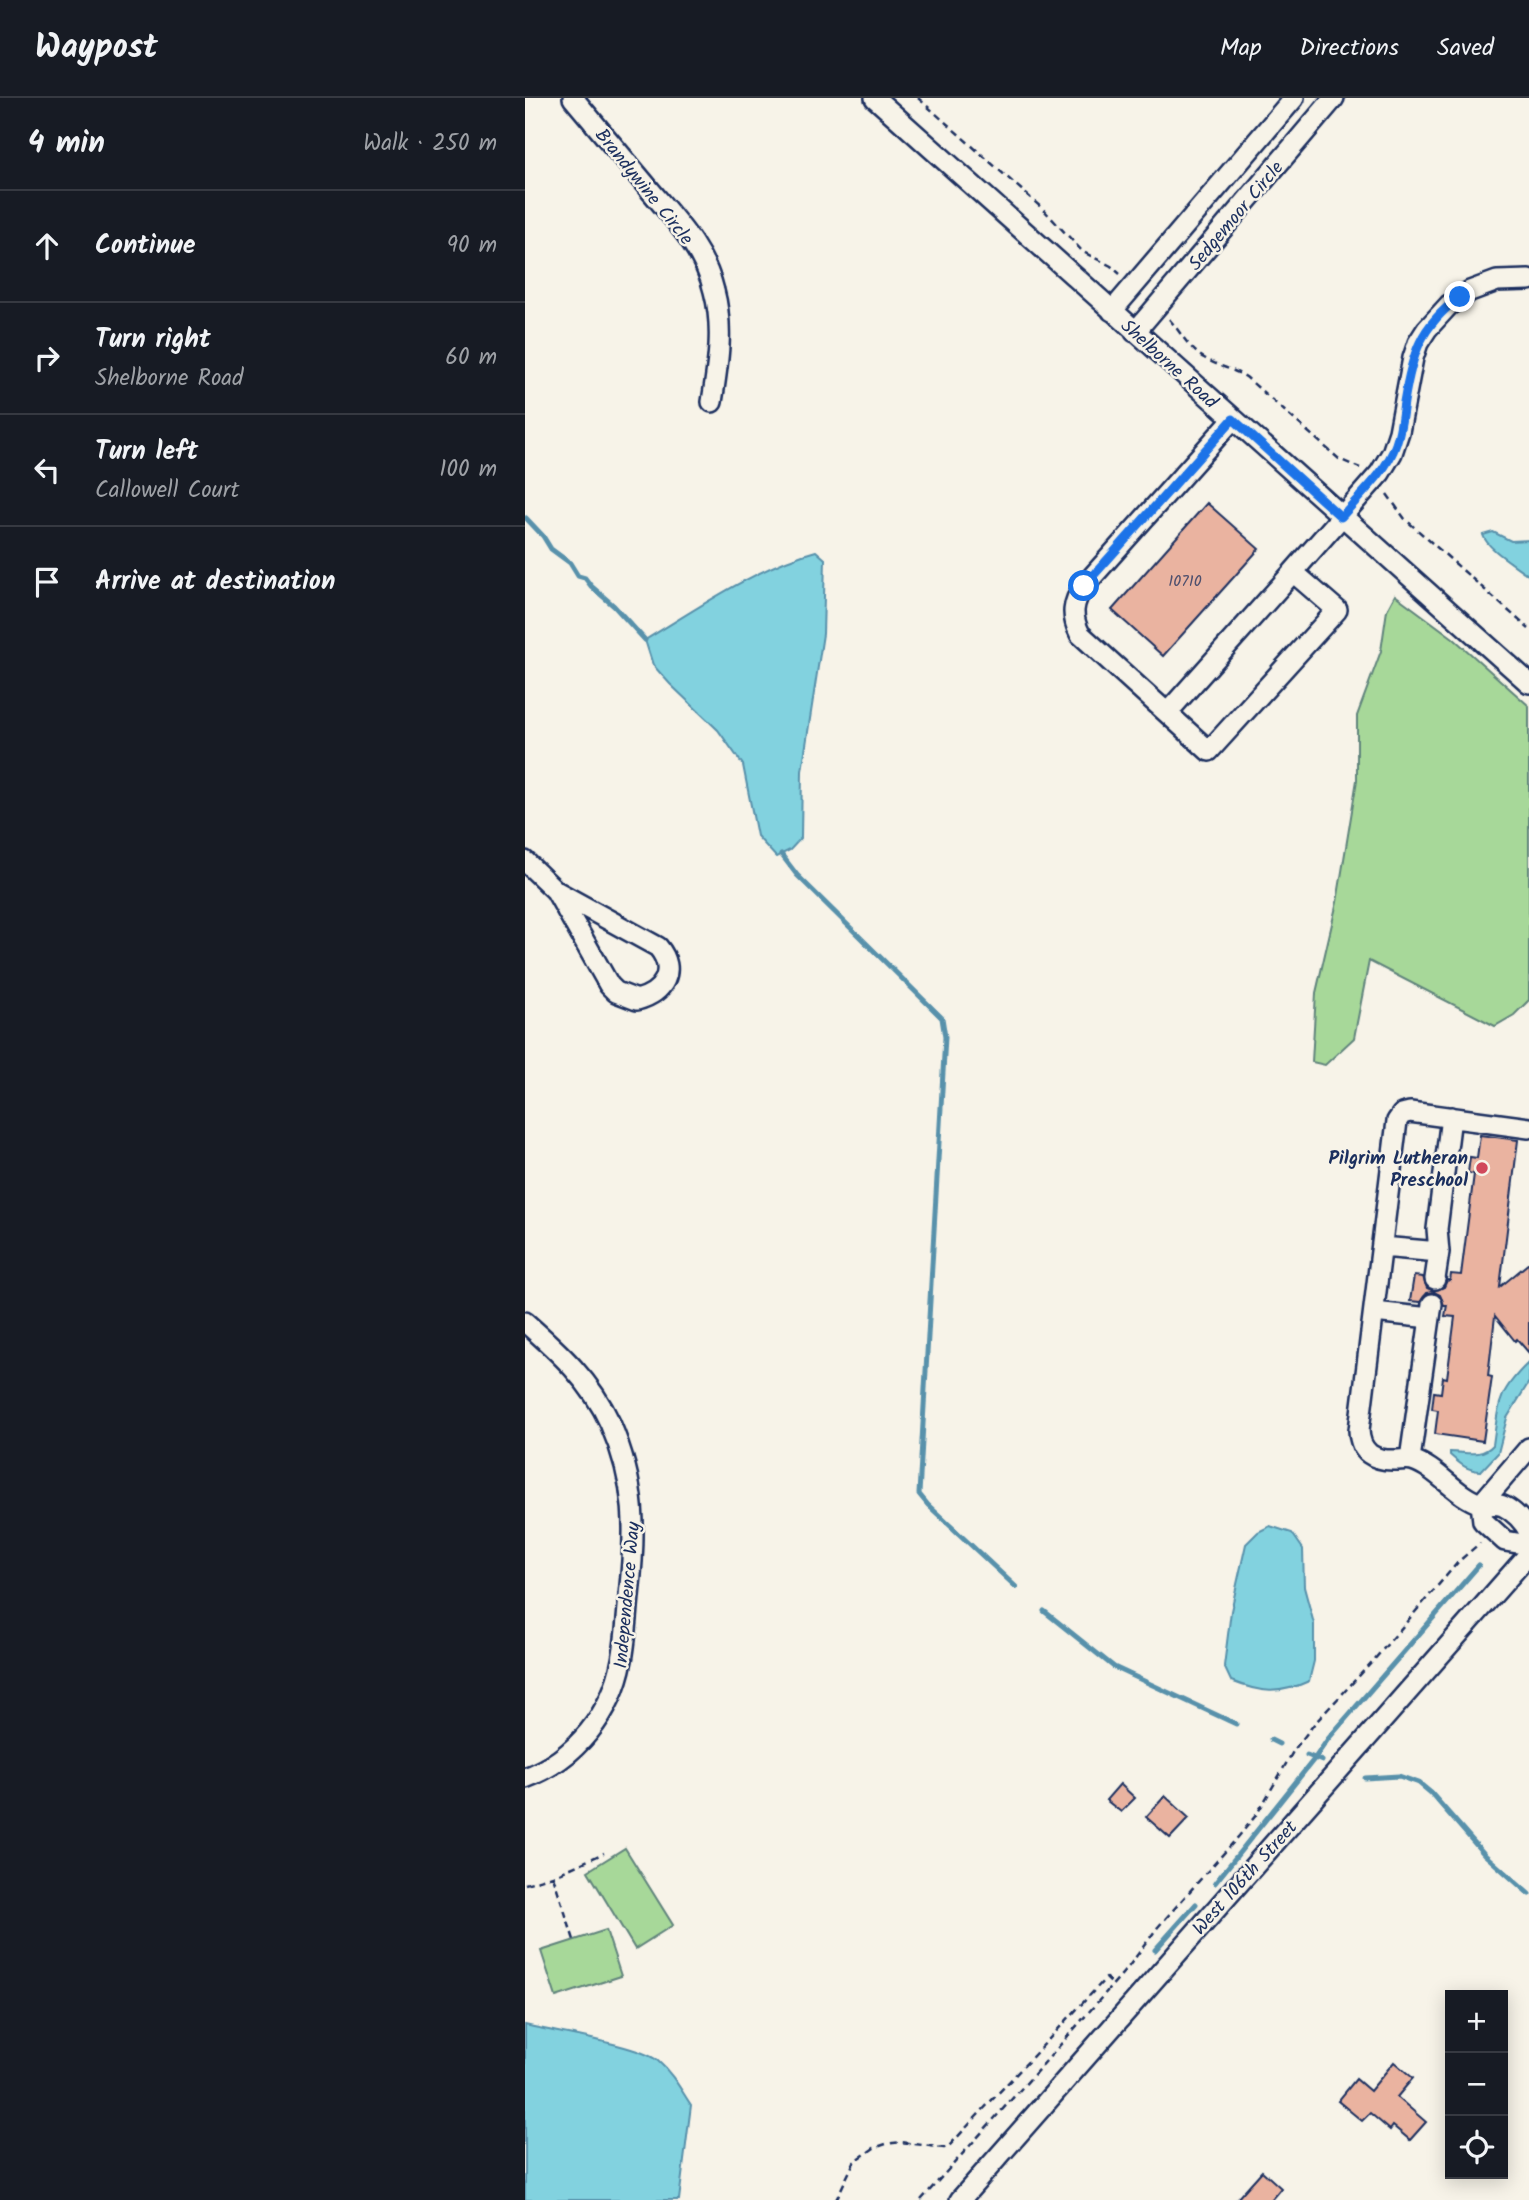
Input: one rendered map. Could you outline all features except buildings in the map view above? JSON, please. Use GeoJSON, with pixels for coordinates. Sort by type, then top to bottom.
{"type":"FeatureCollection","features":[{"type":"Feature","properties":{"kind":"street","name":"Brandywine Circle"},"geometry":{"type":"LineString","coordinates":[[573,98],[685,232],[705,262],[714,289],[720,336],[712,402]]}},
{"type":"Feature","properties":{"kind":"street","name":"Shelborne Road"},"geometry":{"type":"LineString","coordinates":[[875,98],[1529,683]]}},
{"type":"Feature","properties":{"kind":"street","name":"Sedgemoor Circle"},"geometry":{"type":"LineString","coordinates":[[1112,311],[1294,98]]}},
{"type":"Feature","properties":{"kind":"street","name":"Sedgemoor Circle"},"geometry":{"type":"LineString","coordinates":[[1135,331],[1334,98]]}},
{"type":"Feature","properties":{"kind":"street"},"geometry":{"type":"LineString","coordinates":[[1188,222],[1211,242]]}},
{"type":"Feature","properties":{"kind":"street"},"geometry":{"type":"LineString","coordinates":[[1167,713],[1380,473],[1392,453],[1399,432],[1413,358],[1427,329],[1449,304],[1470,291],[1497,281],[1529,280]]}},
{"type":"Feature","properties":{"kind":"street"},"geometry":{"type":"LineString","coordinates":[[1233,419],[1084,586],[1073,604],[1075,625],[1080,635],[1209,751],[1337,610],[1293,572]]}},
{"type":"Feature","properties":{"kind":"street"},"geometry":{"type":"LineString","coordinates":[[525,861],[556,891],[658,947],[663,953],[667,968],[661,987],[655,994],[637,1000],[616,992],[580,936],[556,891]]}},
{"type":"Feature","properties":{"kind":"street"},"geometry":{"type":"LineString","coordinates":[[1529,1128],[1410,1112],[1402,1114],[1397,1121],[1359,1430],[1363,1449],[1374,1457],[1411,1459],[1481,1504],[1501,1505],[1524,1522],[1529,1532]]}},
{"type":"Feature","properties":{"kind":"street"},"geometry":{"type":"LineString","coordinates":[[1435,1279],[1439,1252],[1437,1229],[1451,1117]]}},
{"type":"Feature","properties":{"kind":"street"},"geometry":{"type":"LineString","coordinates":[[1382,1247],[1439,1252]]}},
{"type":"Feature","properties":{"kind":"street"},"geometry":{"type":"LineString","coordinates":[[1374,1312],[1431,1311],[1411,1459]]}},
{"type":"Feature","properties":{"kind":"street","name":"Independence Way"},"geometry":{"type":"LineString","coordinates":[[525,1322],[571,1364],[605,1413],[627,1469],[633,1501],[634,1535],[623,1658],[611,1698],[597,1723],[572,1749],[549,1767],[525,1778]]}},
{"type":"Feature","properties":{"kind":"street"},"geometry":{"type":"LineString","coordinates":[[1529,1448],[1481,1504],[1483,1521],[1505,1541],[1529,1545]]}},
{"type":"Feature","properties":{"kind":"street","name":"West 106th Street"},"geometry":{"type":"LineString","coordinates":[[960,2200],[1529,1554]]}},
{"type":"Feature","properties":{"kind":"path"},"geometry":{"type":"LineString","coordinates":[[918,98],[1043,209],[1083,252],[1111,266],[1126,278]]}},
{"type":"Feature","properties":{"kind":"path"},"geometry":{"type":"LineString","coordinates":[[1164,314],[1204,358],[1246,377],[1339,458],[1362,469]]}},
{"type":"Feature","properties":{"kind":"path"},"geometry":{"type":"LineString","coordinates":[[1385,492],[1405,519],[1529,629]]}},
{"type":"Feature","properties":{"kind":"path"},"geometry":{"type":"LineString","coordinates":[[921,2200],[1047,2060],[1257,1814],[1294,1751],[1315,1723],[1373,1661],[1459,1561],[1485,1538]]}},
{"type":"Feature","properties":{"kind":"path"},"geometry":{"type":"LineString","coordinates":[[525,1884],[553,1876],[604,1853]]}},
{"type":"Feature","properties":{"kind":"path"},"geometry":{"type":"LineString","coordinates":[[553,1876],[574,1940]]}},
{"type":"Feature","properties":{"kind":"path"},"geometry":{"type":"LineString","coordinates":[[836,2200],[854,2162],[874,2148],[894,2142],[949,2146],[1106,1978],[1112,1984]]}},
{"type":"Feature","properties":{"kind":"green space"},"geometry":{"type":"Polygon","coordinates":[[[1395,595],[1453,638],[1529,706],[1529,1000],[1514,1015],[1495,1026],[1369,961],[1354,1038],[1325,1065],[1312,1062],[1316,993],[1337,902],[1357,780],[1357,716],[1381,651],[1387,610],[1395,595]]]}},
{"type":"Feature","properties":{"kind":"green space"},"geometry":{"type":"Polygon","coordinates":[[[625,1848],[673,1925],[635,1949],[588,1871],[625,1848]]]}},
{"type":"Feature","properties":{"kind":"green space"},"geometry":{"type":"Polygon","coordinates":[[[606,1930],[621,1976],[556,1997],[541,1951],[606,1930]]]}},
{"type":"Feature","properties":{"kind":"water"},"geometry":{"type":"Polygon","coordinates":[[[1493,532],[1511,541],[1529,540],[1529,576],[1496,552],[1486,541],[1483,535],[1493,532]]]}},
{"type":"Feature","properties":{"kind":"water"},"geometry":{"type":"Polygon","coordinates":[[[816,551],[825,559],[823,634],[802,771],[801,838],[790,850],[776,857],[757,836],[743,765],[718,730],[653,665],[645,640],[750,578],[816,551]]]}},
{"type":"Feature","properties":{"kind":"water"},"geometry":{"type":"Polygon","coordinates":[[[1529,1362],[1529,1382],[1507,1418],[1498,1453],[1481,1471],[1464,1466],[1450,1455],[1450,1452],[1478,1453],[1493,1445],[1501,1399],[1511,1382],[1529,1362]]]}},
{"type":"Feature","properties":{"kind":"water"},"geometry":{"type":"Polygon","coordinates":[[[1270,1526],[1292,1533],[1303,1549],[1304,1587],[1314,1624],[1314,1661],[1309,1681],[1288,1689],[1270,1691],[1231,1681],[1224,1666],[1231,1611],[1246,1544],[1258,1532],[1270,1526]]]}},
{"type":"Feature","properties":{"kind":"water"},"geometry":{"type":"Polygon","coordinates":[[[525,2025],[633,2050],[658,2061],[668,2071],[691,2105],[679,2200],[525,2200],[525,2025]]]}},
{"type":"Feature","properties":{"kind":"waterway"},"geometry":{"type":"LineString","coordinates":[[526,518],[551,549],[570,563],[578,576],[585,578],[645,640]]}},
{"type":"Feature","properties":{"kind":"waterway"},"geometry":{"type":"LineString","coordinates":[[781,854],[797,875],[942,1018],[945,1037],[919,1494],[1016,1587]]}},
{"type":"Feature","properties":{"kind":"waterway"},"geometry":{"type":"LineString","coordinates":[[1215,1883],[1328,1739],[1479,1565]]}},
{"type":"Feature","properties":{"kind":"waterway"},"geometry":{"type":"LineString","coordinates":[[1044,1611],[1114,1667],[1236,1724]]}},
{"type":"Feature","properties":{"kind":"waterway"},"geometry":{"type":"LineString","coordinates":[[1271,1740],[1279,1744]]}},
{"type":"Feature","properties":{"kind":"waterway"},"geometry":{"type":"LineString","coordinates":[[1307,1755],[1322,1761]]}},
{"type":"Feature","properties":{"kind":"waterway"},"geometry":{"type":"LineString","coordinates":[[1365,1778],[1399,1776],[1419,1783],[1485,1855],[1529,1894]]}},
{"type":"Feature","properties":{"kind":"waterway"},"geometry":{"type":"LineString","coordinates":[[1155,1950],[1196,1904]]}},
{"type":"Feature","properties":{"kind":"place","name":"Pilgrim Lutheran Preschool"},"geometry":{"type":"Point","coordinates":[1482,1168]}},
{"type":"Feature","properties":{"kind":"route"},"geometry":{"type":"LineString","coordinates":[[1084,586],[1233,419],[1341,517],[1380,473],[1397,442],[1418,343],[1438,316],[1460,297]]}}]}
